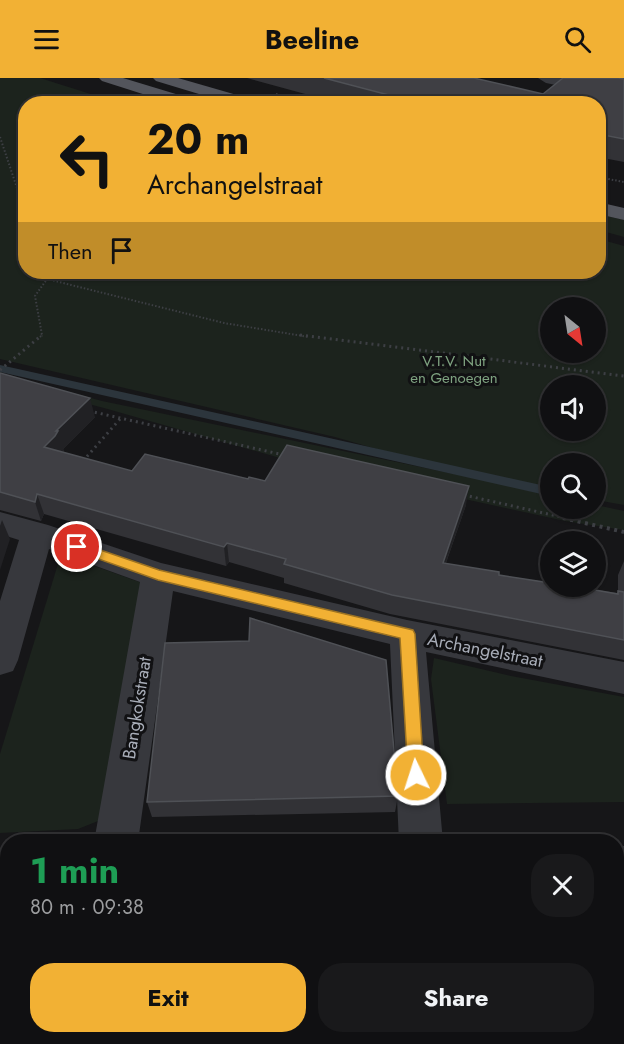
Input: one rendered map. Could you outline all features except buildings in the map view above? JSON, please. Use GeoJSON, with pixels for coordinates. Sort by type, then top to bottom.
{"type":"FeatureCollection","features":[{"type":"Feature","properties":{"kind":"main road"},"geometry":{"type":"LineString","coordinates":[[107,78],[167,96]]}},
{"type":"Feature","properties":{"kind":"main road"},"geometry":{"type":"LineString","coordinates":[[161,78],[224,96]]}},
{"type":"Feature","properties":{"kind":"main road"},"geometry":{"type":"LineString","coordinates":[[606,193],[624,197]]}},
{"type":"Feature","properties":{"kind":"main road"},"geometry":{"type":"LineString","coordinates":[[606,210],[624,214]]}},
{"type":"Feature","properties":{"kind":"street"},"geometry":{"type":"LineString","coordinates":[[546,78],[624,94]]}},
{"type":"Feature","properties":{"kind":"street","name":"Archangelstraat"},"geometry":{"type":"LineString","coordinates":[[0,523],[37,533],[158,575],[408,634],[624,678]]}},
{"type":"Feature","properties":{"kind":"street"},"geometry":{"type":"LineString","coordinates":[[0,660],[37,533]]}},
{"type":"Feature","properties":{"kind":"street","name":"Bangkokstraat"},"geometry":{"type":"LineString","coordinates":[[117,834],[158,575]]}},
{"type":"Feature","properties":{"kind":"street"},"geometry":{"type":"LineString","coordinates":[[408,634],[420,834]]}},
{"type":"Feature","properties":{"kind":"path"},"geometry":{"type":"LineString","coordinates":[[0,137],[18,191]]}},
{"type":"Feature","properties":{"kind":"path"},"geometry":{"type":"LineString","coordinates":[[606,179],[624,182]]}},
{"type":"Feature","properties":{"kind":"path"},"geometry":{"type":"LineString","coordinates":[[0,370],[42,335],[35,296],[47,279],[224,323],[342,342],[624,376]]}},
{"type":"Feature","properties":{"kind":"path"},"geometry":{"type":"LineString","coordinates":[[79,409],[292,457]]}},
{"type":"Feature","properties":{"kind":"path"},"geometry":{"type":"LineString","coordinates":[[82,462],[120,419]]}},
{"type":"Feature","properties":{"kind":"path"},"geometry":{"type":"LineString","coordinates":[[464,495],[624,532]]}},
{"type":"Feature","properties":{"kind":"green space","name":"V.T.V. Nut en Genoegen"},"geometry":{"type":"Polygon","coordinates":[[[0,78],[40,78],[97,96],[18,96],[18,279],[606,279],[606,241],[624,246],[624,505],[606,502],[606,453],[540,453],[540,491],[518,488],[540,494],[540,516],[287,460],[0,381],[0,373],[102,401],[488,481],[335,437],[0,359],[0,78]]]}},
{"type":"Feature","properties":{"kind":"green space"},"geometry":{"type":"Polygon","coordinates":[[[606,216],[624,220],[624,237],[606,232],[606,216]]]}},
{"type":"Feature","properties":{"kind":"green space","name":"V.T.V. Nut en Genoegen"},"geometry":{"type":"Polygon","coordinates":[[[606,507],[624,511],[624,530],[556,519],[606,519],[606,507]]]}},
{"type":"Feature","properties":{"kind":"green space"},"geometry":{"type":"Polygon","coordinates":[[[61,554],[145,584],[103,819],[78,829],[0,833],[0,754],[61,554]]]}},
{"type":"Feature","properties":{"kind":"green space"},"geometry":{"type":"Polygon","coordinates":[[[434,658],[511,676],[624,697],[624,802],[447,804],[431,679],[434,658]]]}},
{"type":"Feature","properties":{"kind":"shaded area"},"geometry":{"type":"Polygon","coordinates":[[[0,365],[540,485],[540,494],[0,372],[0,365]]]}},
{"type":"Feature","properties":{"kind":"route"},"geometry":{"type":"LineString","coordinates":[[77,547],[158,575],[408,634],[409,687],[416,775]]}}]}
